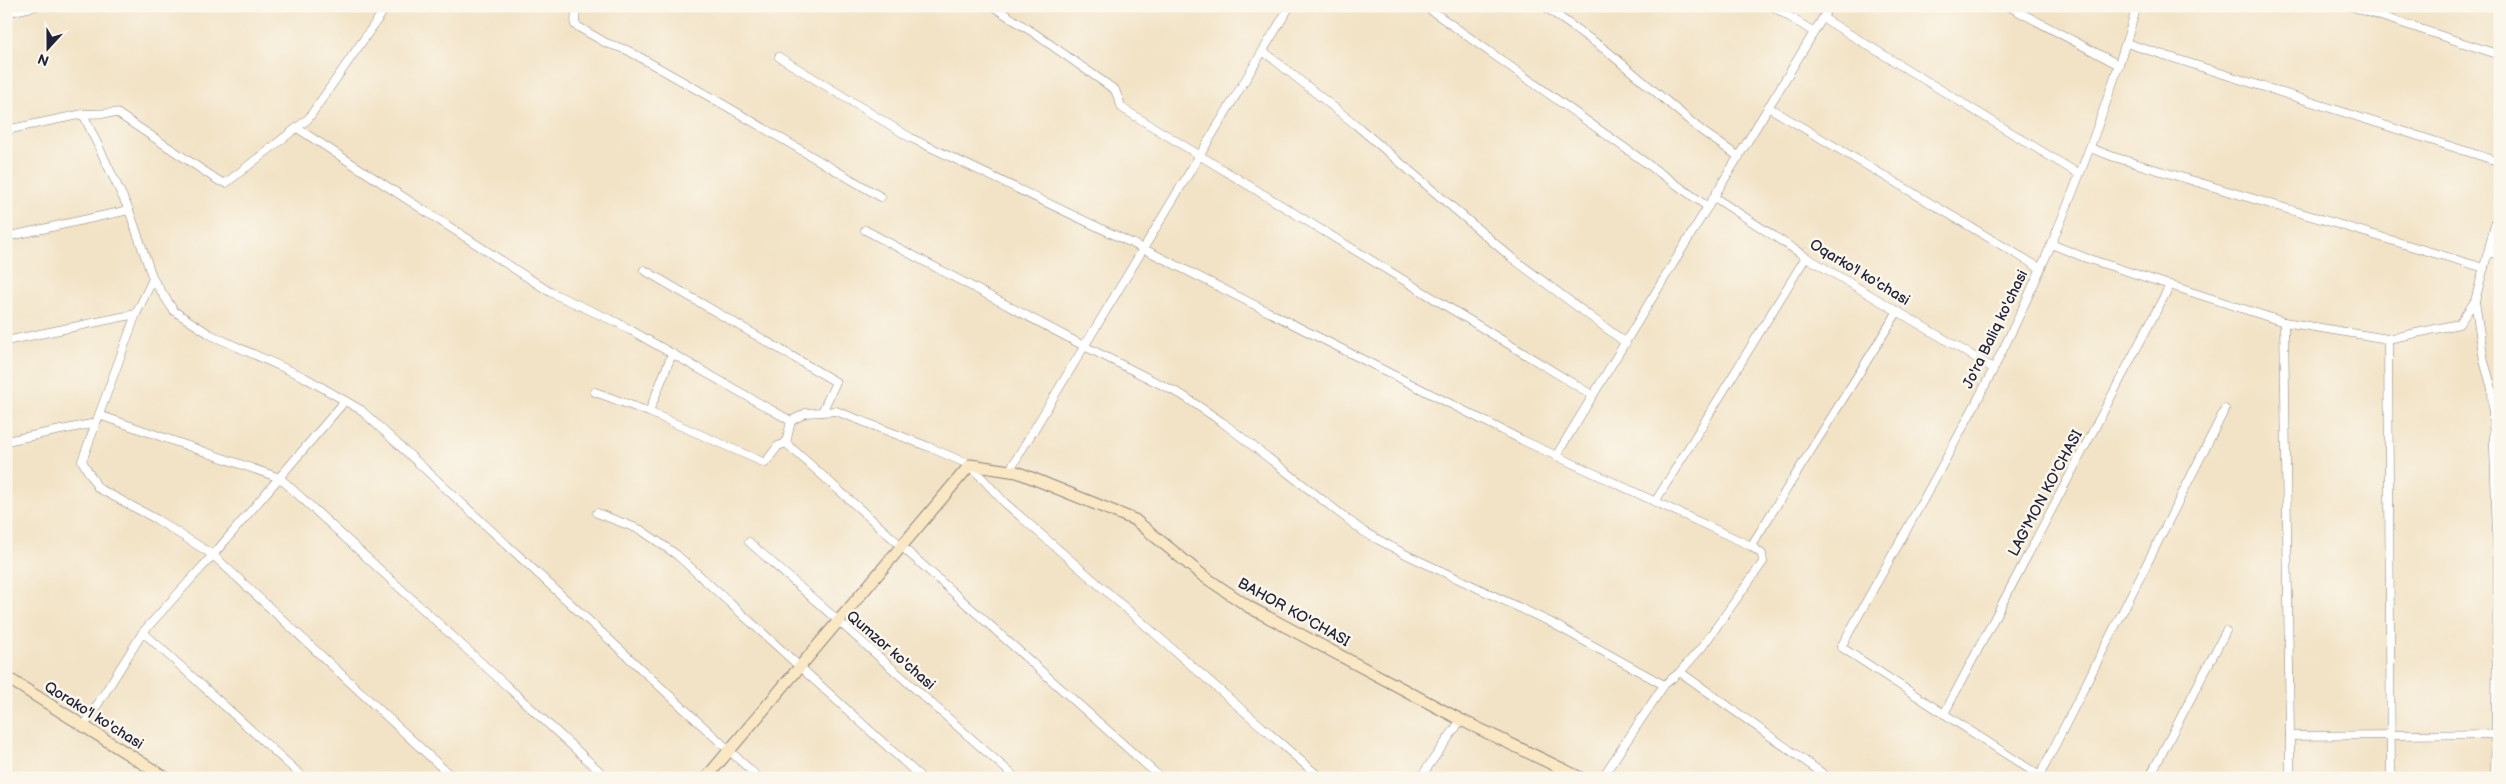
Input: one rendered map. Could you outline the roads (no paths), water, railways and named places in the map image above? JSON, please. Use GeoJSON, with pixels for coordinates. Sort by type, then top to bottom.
{"type":"FeatureCollection","features":[{"type":"Feature","properties":{"kind":"street"},"geometry":{"type":"LineString","coordinates":[[6,13],[36,6]]}},
{"type":"Feature","properties":{"kind":"street"},"geometry":{"type":"LineString","coordinates":[[6,130],[83,114],[117,113],[219,181],[226,183],[308,119],[387,6]]}},
{"type":"Feature","properties":{"kind":"street"},"geometry":{"type":"LineString","coordinates":[[576,6],[575,26],[606,43],[627,50],[718,101],[881,198]]}},
{"type":"Feature","properties":{"kind":"street"},"geometry":{"type":"LineString","coordinates":[[992,6],[1115,90],[1122,108],[1592,395]]}},
{"type":"Feature","properties":{"kind":"street"},"geometry":{"type":"LineString","coordinates":[[1009,471],[1290,6]]}},
{"type":"Feature","properties":{"kind":"street"},"geometry":{"type":"LineString","coordinates":[[1425,6],[1708,207]]}},
{"type":"Feature","properties":{"kind":"street"},"geometry":{"type":"LineString","coordinates":[[1544,6],[1606,51],[1702,132],[1739,156]]}},
{"type":"Feature","properties":{"kind":"street"},"geometry":{"type":"LineString","coordinates":[[1772,6],[1814,32]]}},
{"type":"Feature","properties":{"kind":"street"},"geometry":{"type":"LineString","coordinates":[[1556,456],[1830,6]]}},
{"type":"Feature","properties":{"kind":"street"},"geometry":{"type":"LineString","coordinates":[[2008,6],[2119,65]]}},
{"type":"Feature","properties":{"kind":"street","name":"Jo'ra Baliq ko'chasi"},"geometry":{"type":"LineString","coordinates":[[1944,714],[1841,647],[1994,368],[2052,244],[2090,148],[2137,6]]}},
{"type":"Feature","properties":{"kind":"street"},"geometry":{"type":"LineString","coordinates":[[2350,6],[2500,55]]}},
{"type":"Feature","properties":{"kind":"street"},"geometry":{"type":"LineString","coordinates":[[1822,18],[2079,174]]}},
{"type":"Feature","properties":{"kind":"street"},"geometry":{"type":"LineString","coordinates":[[2126,43],[2500,162]]}},
{"type":"Feature","properties":{"kind":"street"},"geometry":{"type":"LineString","coordinates":[[1263,52],[1356,125],[1512,258],[1626,343]]}},
{"type":"Feature","properties":{"kind":"street"},"geometry":{"type":"LineString","coordinates":[[779,57],[911,138],[1144,249],[1556,456],[1751,546],[1762,554],[1763,562],[1702,647],[1680,672],[1664,685],[1602,778]]}},
{"type":"Feature","properties":{"kind":"street"},"geometry":{"type":"LineString","coordinates":[[1768,108],[2040,268]]}},
{"type":"Feature","properties":{"kind":"street"},"geometry":{"type":"LineString","coordinates":[[83,114],[129,210],[153,279],[174,311],[211,335],[304,377],[360,410],[759,778]]}},
{"type":"Feature","properties":{"kind":"street"},"geometry":{"type":"LineString","coordinates":[[297,128],[550,292],[618,323],[791,421]]}},
{"type":"Feature","properties":{"kind":"street"},"geometry":{"type":"LineString","coordinates":[[2090,148],[2114,157],[2484,268]]}},
{"type":"Feature","properties":{"kind":"street","name":"Oqarko'l ko'chasi"},"geometry":{"type":"LineString","coordinates":[[1714,197],[1806,256],[1994,368]]}},
{"type":"Feature","properties":{"kind":"street"},"geometry":{"type":"LineString","coordinates":[[2052,244],[2086,258],[2284,322],[2388,339],[2459,324],[2475,300],[2500,206]]}},
{"type":"Feature","properties":{"kind":"street"},"geometry":{"type":"LineString","coordinates":[[6,236],[129,210]]}},
{"type":"Feature","properties":{"kind":"street"},"geometry":{"type":"LineString","coordinates":[[864,230],[1190,401],[1222,422],[1364,532],[1405,554],[1550,622],[1664,685]]}},
{"type":"Feature","properties":{"kind":"street"},"geometry":{"type":"LineString","coordinates":[[2489,253],[2500,253]]}},
{"type":"Feature","properties":{"kind":"street"},"geometry":{"type":"LineString","coordinates":[[1654,502],[1806,256]]}},
{"type":"Feature","properties":{"kind":"street"},"geometry":{"type":"LineString","coordinates":[[644,270],[836,382],[822,412]]}},
{"type":"Feature","properties":{"kind":"street"},"geometry":{"type":"LineString","coordinates":[[153,279],[136,314],[82,461],[98,488],[156,519],[213,555],[453,778]]}},
{"type":"Feature","properties":{"kind":"street","name":"LAG'MON KO'CHASI"},"geometry":{"type":"LineString","coordinates":[[1944,714],[2170,285]]}},
{"type":"Feature","properties":{"kind":"street"},"geometry":{"type":"LineString","coordinates":[[2475,300],[2484,361],[2492,389],[2498,565],[2498,734],[2495,778]]}},
{"type":"Feature","properties":{"kind":"street"},"geometry":{"type":"LineString","coordinates":[[1751,546],[1898,311]]}},
{"type":"Feature","properties":{"kind":"street"},"geometry":{"type":"LineString","coordinates":[[6,341],[136,314]]}},
{"type":"Feature","properties":{"kind":"street"},"geometry":{"type":"LineString","coordinates":[[2284,322],[2290,778]]}},
{"type":"Feature","properties":{"kind":"street"},"geometry":{"type":"LineString","coordinates":[[2388,339],[2391,778]]}},
{"type":"Feature","properties":{"kind":"street"},"geometry":{"type":"LineString","coordinates":[[649,412],[672,354]]}},
{"type":"Feature","properties":{"kind":"street"},"geometry":{"type":"LineString","coordinates":[[595,392],[649,412],[765,463],[778,446],[786,443]]}},
{"type":"Feature","properties":{"kind":"street"},"geometry":{"type":"LineString","coordinates":[[84,726],[143,632],[213,555],[345,402]]}},
{"type":"Feature","properties":{"kind":"street"},"geometry":{"type":"LineString","coordinates":[[1944,714],[2042,776],[2225,409]]}},
{"type":"Feature","properties":{"kind":"street"},"geometry":{"type":"LineString","coordinates":[[786,443],[791,421],[806,413],[836,411],[970,465],[1005,503],[1316,774]]}},
{"type":"Feature","properties":{"kind":"street"},"geometry":{"type":"LineString","coordinates":[[6,440],[98,419],[280,478],[607,778]]}},
{"type":"Feature","properties":{"kind":"street"},"geometry":{"type":"LineString","coordinates":[[786,443],[1161,778]]}},
{"type":"Feature","properties":{"kind":"street"},"geometry":{"type":"LineString","coordinates":[[706,778],[970,465]]}},
{"type":"Feature","properties":{"kind":"street","name":"BAHOR KO'CHASI"},"geometry":{"type":"LineString","coordinates":[[970,465],[1016,472],[1135,520],[1202,575],[1249,607],[1462,720],[1581,778]]}},
{"type":"Feature","properties":{"kind":"street"},"geometry":{"type":"LineString","coordinates":[[597,513],[641,530],[677,555],[922,778]]}},
{"type":"Feature","properties":{"kind":"street","name":"Qumzor ko'chasi"},"geometry":{"type":"LineString","coordinates":[[749,542],[1016,778]]}},
{"type":"Feature","properties":{"kind":"street"},"geometry":{"type":"LineString","coordinates":[[2150,778],[2226,631]]}},
{"type":"Feature","properties":{"kind":"street"},"geometry":{"type":"LineString","coordinates":[[143,632],[304,778]]}},
{"type":"Feature","properties":{"kind":"street"},"geometry":{"type":"LineString","coordinates":[[1680,672],[1829,778]]}},
{"type":"Feature","properties":{"kind":"street","name":"Qorako'l ko'chasi"},"geometry":{"type":"LineString","coordinates":[[6,677],[163,777]]}},
{"type":"Feature","properties":{"kind":"street"},"geometry":{"type":"LineString","coordinates":[[1420,778],[1462,720]]}},
{"type":"Feature","properties":{"kind":"street"},"geometry":{"type":"LineString","coordinates":[[2290,736],[2498,734]]}}]}
